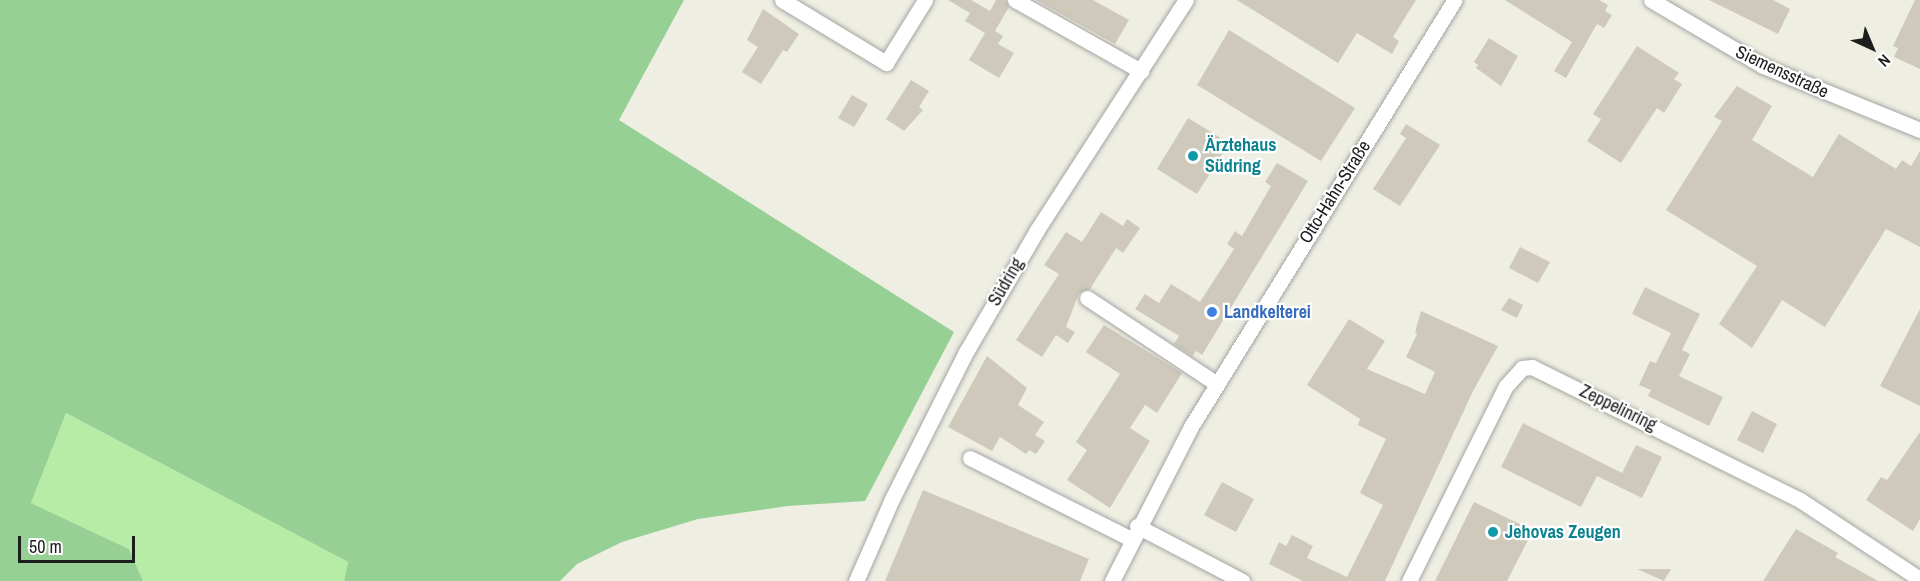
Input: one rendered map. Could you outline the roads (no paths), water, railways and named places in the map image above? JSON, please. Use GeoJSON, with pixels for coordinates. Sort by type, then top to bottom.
{"type":"FeatureCollection","features":[{"type":"Feature","properties":{"kind":"street"},"geometry":{"type":"LineString","coordinates":[[782,0],[886,63],[925,0]]}},
{"type":"Feature","properties":{"kind":"street"},"geometry":{"type":"LineString","coordinates":[[1015,0],[1141,71]]}},
{"type":"Feature","properties":{"kind":"street","name":"Südring"},"geometry":{"type":"LineString","coordinates":[[856,581],[892,499],[966,352],[1037,230],[1186,0]]}},
{"type":"Feature","properties":{"kind":"street","name":"Otto-Hahn-Straße"},"geometry":{"type":"LineString","coordinates":[[1112,581],[1134,533],[1217,384],[1454,0]]}},
{"type":"Feature","properties":{"kind":"street","name":"Siemensstraße"},"geometry":{"type":"LineString","coordinates":[[1651,0],[1763,66],[1920,129]]}},
{"type":"Feature","properties":{"kind":"street"},"geometry":{"type":"LineString","coordinates":[[1087,298],[1217,384]]}},
{"type":"Feature","properties":{"kind":"street","name":"Zeppelinring"},"geometry":{"type":"LineString","coordinates":[[1409,581],[1506,386],[1521,369],[1532,367],[1800,500],[1920,579]]}},
{"type":"Feature","properties":{"kind":"street"},"geometry":{"type":"LineString","coordinates":[[970,458],[1242,581]]}},
{"type":"Feature","properties":{"kind":"place","name":"Ärztehaus Südring"},"geometry":{"type":"Point","coordinates":[1193,156]}},
{"type":"Feature","properties":{"kind":"place","name":"Landkelterei"},"geometry":{"type":"Point","coordinates":[1212,312]}},
{"type":"Feature","properties":{"kind":"place","name":"Jehovas Zeugen"},"geometry":{"type":"Point","coordinates":[1493,532]}}]}
